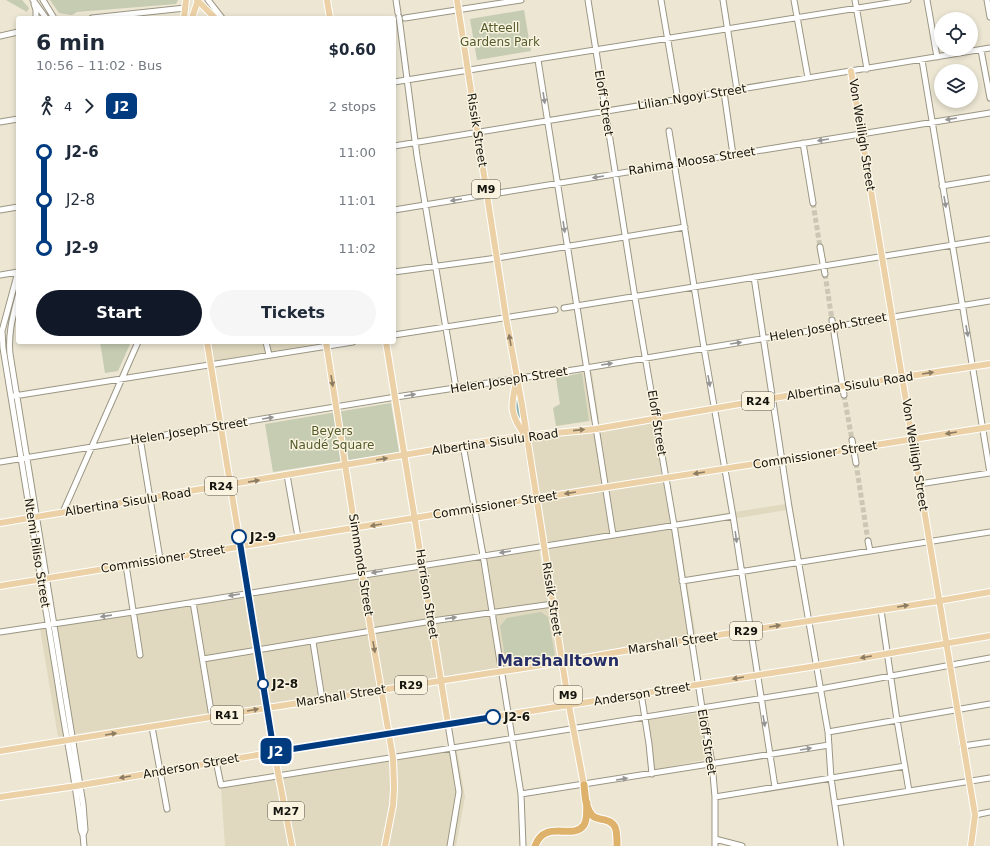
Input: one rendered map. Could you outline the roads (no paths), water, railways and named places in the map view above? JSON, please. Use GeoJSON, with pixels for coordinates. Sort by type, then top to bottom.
{"type":"FeatureCollection","features":[{"type":"Feature","properties":{"kind":"highway"},"geometry":{"type":"LineString","coordinates":[[584,785],[590,813],[594,817],[608,820],[614,824],[617,846]]}},
{"type":"Feature","properties":{"kind":"highway"},"geometry":{"type":"LineString","coordinates":[[535,846],[537,840],[545,833],[572,831],[582,827],[586,820],[587,802]]}},
{"type":"Feature","properties":{"kind":"main road"},"geometry":{"type":"LineString","coordinates":[[184,16],[186,0]]}},
{"type":"Feature","properties":{"kind":"main road"},"geometry":{"type":"LineString","coordinates":[[193,16],[198,0],[213,16]]}},
{"type":"Feature","properties":{"kind":"main road"},"geometry":{"type":"LineString","coordinates":[[328,0],[330,16]]}},
{"type":"Feature","properties":{"kind":"main road","name":"Rissik Street"},"geometry":{"type":"LineString","coordinates":[[457,0],[506,318],[569,706],[584,785]]}},
{"type":"Feature","properties":{"kind":"main road","name":"Von Weilligh Street"},"geometry":{"type":"LineString","coordinates":[[851,71],[974,815],[971,846]]}},
{"type":"Feature","properties":{"kind":"main road","name":"M27"},"geometry":{"type":"LineString","coordinates":[[208,344],[266,708],[292,846]]}},
{"type":"Feature","properties":{"kind":"main road","name":"Simmonds Street"},"geometry":{"type":"LineString","coordinates":[[327,344],[371,632],[393,758],[393,805],[385,846]]}},
{"type":"Feature","properties":{"kind":"main road","name":"Harrison Street"},"geometry":{"type":"LineString","coordinates":[[386,344],[448,724]]}},
{"type":"Feature","properties":{"kind":"main road","name":"Albertina Sisulu Road"},"geometry":{"type":"LineString","coordinates":[[0,523],[405,456],[463,445],[656,419],[843,386],[990,364]]}},
{"type":"Feature","properties":{"kind":"main road","name":"Rissik Street"},"geometry":{"type":"LineString","coordinates":[[516,378],[512,410],[526,436]]}},
{"type":"Feature","properties":{"kind":"main road","name":"Commissioner Street"},"geometry":{"type":"LineString","coordinates":[[0,586],[475,508],[987,427]]}},
{"type":"Feature","properties":{"kind":"main road","name":"Marshall Street"},"geometry":{"type":"LineString","coordinates":[[0,751],[990,592]]}},
{"type":"Feature","properties":{"kind":"main road","name":"Anderson Street"},"geometry":{"type":"LineString","coordinates":[[0,797],[388,733],[569,706],[641,693],[816,666],[888,652],[990,636]]}},
{"type":"Feature","properties":{"kind":"street"},"geometry":{"type":"LineString","coordinates":[[32,0],[36,10],[36,16]]}},
{"type":"Feature","properties":{"kind":"street"},"geometry":{"type":"LineString","coordinates":[[32,0],[44,16]]}},
{"type":"Feature","properties":{"kind":"street"},"geometry":{"type":"LineString","coordinates":[[43,0],[53,16]]}},
{"type":"Feature","properties":{"kind":"street"},"geometry":{"type":"LineString","coordinates":[[208,0],[220,16]]}},
{"type":"Feature","properties":{"kind":"street"},"geometry":{"type":"LineString","coordinates":[[396,0],[415,142],[456,388]]}},
{"type":"Feature","properties":{"kind":"street"},"geometry":{"type":"LineString","coordinates":[[399,18],[521,0]]}},
{"type":"Feature","properties":{"kind":"street","name":"Eloff Street"},"geometry":{"type":"LineString","coordinates":[[588,0],[635,298],[674,525],[698,685],[712,763],[715,797],[715,846]]}},
{"type":"Feature","properties":{"kind":"street"},"geometry":{"type":"LineString","coordinates":[[662,0],[678,100]]}},
{"type":"Feature","properties":{"kind":"street"},"geometry":{"type":"LineString","coordinates":[[723,0],[737,90]]}},
{"type":"Feature","properties":{"kind":"street"},"geometry":{"type":"LineString","coordinates":[[794,0],[808,78]]}},
{"type":"Feature","properties":{"kind":"street"},"geometry":{"type":"LineString","coordinates":[[855,0],[867,69]]}},
{"type":"Feature","properties":{"kind":"street"},"geometry":{"type":"LineString","coordinates":[[396,82],[908,0]]}},
{"type":"Feature","properties":{"kind":"street"},"geometry":{"type":"LineString","coordinates":[[927,0],[937,57]]}},
{"type":"Feature","properties":{"kind":"street"},"geometry":{"type":"LineString","coordinates":[[987,0],[990,17]]}},
{"type":"Feature","properties":{"kind":"street"},"geometry":{"type":"LineString","coordinates":[[111,16],[185,8]]}},
{"type":"Feature","properties":{"kind":"street"},"geometry":{"type":"LineString","coordinates":[[0,36],[16,32]]}},
{"type":"Feature","properties":{"kind":"street","name":"Lilian Ngoyi Street"},"geometry":{"type":"LineString","coordinates":[[396,146],[990,48]]}},
{"type":"Feature","properties":{"kind":"street"},"geometry":{"type":"LineString","coordinates":[[981,50],[990,98]]}},
{"type":"Feature","properties":{"kind":"street"},"geometry":{"type":"LineString","coordinates":[[538,60],[613,535]]}},
{"type":"Feature","properties":{"kind":"street"},"geometry":{"type":"LineString","coordinates":[[919,484],[990,473],[987,427],[973,366],[962,305],[922,60]]}},
{"type":"Feature","properties":{"kind":"street"},"geometry":{"type":"LineString","coordinates":[[724,92],[733,155]]}},
{"type":"Feature","properties":{"kind":"street","name":"Rahima Moosa Street"},"geometry":{"type":"LineString","coordinates":[[396,210],[990,113]]}},
{"type":"Feature","properties":{"kind":"street"},"geometry":{"type":"LineString","coordinates":[[0,122],[16,119]]}},
{"type":"Feature","properties":{"kind":"street"},"geometry":{"type":"LineString","coordinates":[[669,131],[733,516],[760,698],[776,787]]}},
{"type":"Feature","properties":{"kind":"street"},"geometry":{"type":"LineString","coordinates":[[803,143],[813,203]]}},
{"type":"Feature","properties":{"kind":"street"},"geometry":{"type":"LineString","coordinates":[[942,186],[990,178]]}},
{"type":"Feature","properties":{"kind":"street"},"geometry":{"type":"LineString","coordinates":[[0,210],[16,207]]}},
{"type":"Feature","properties":{"kind":"street"},"geometry":{"type":"LineString","coordinates":[[396,272],[497,258],[685,226]]}},
{"type":"Feature","properties":{"kind":"street"},"geometry":{"type":"LineString","coordinates":[[564,308],[635,298],[754,277],[990,239]]}},
{"type":"Feature","properties":{"kind":"street"},"geometry":{"type":"LineString","coordinates":[[820,247],[825,274]]}},
{"type":"Feature","properties":{"kind":"street"},"geometry":{"type":"LineString","coordinates":[[0,275],[16,272]]}},
{"type":"Feature","properties":{"kind":"street"},"geometry":{"type":"LineString","coordinates":[[754,277],[782,460],[828,732],[831,778],[841,846]]}},
{"type":"Feature","properties":{"kind":"street","name":"Ntemi Piliso Street"},"geometry":{"type":"LineString","coordinates":[[14,396],[1,349],[2,330],[16,279]]}},
{"type":"Feature","properties":{"kind":"street","name":"Helen Joseph Street"},"geometry":{"type":"LineString","coordinates":[[0,462],[140,438],[586,368],[892,316],[990,301]]}},
{"type":"Feature","properties":{"kind":"street","name":"Ntemi Piliso Street"},"geometry":{"type":"LineString","coordinates":[[16,304],[10,327],[9,348],[14,396],[70,740],[83,804],[85,830],[83,835],[84,846]]}},
{"type":"Feature","properties":{"kind":"street"},"geometry":{"type":"LineString","coordinates":[[396,335],[555,310]]}},
{"type":"Feature","properties":{"kind":"street"},"geometry":{"type":"LineString","coordinates":[[832,320],[844,395]]}},
{"type":"Feature","properties":{"kind":"street"},"geometry":{"type":"LineString","coordinates":[[63,512],[137,344]]}},
{"type":"Feature","properties":{"kind":"street"},"geometry":{"type":"LineString","coordinates":[[266,344],[269,356]]}},
{"type":"Feature","properties":{"kind":"street"},"geometry":{"type":"LineString","coordinates":[[14,396],[269,356],[327,344]]}},
{"type":"Feature","properties":{"kind":"street"},"geometry":{"type":"LineString","coordinates":[[1,349],[9,348]]}},
{"type":"Feature","properties":{"kind":"street"},"geometry":{"type":"LineString","coordinates":[[140,438],[160,559]]}},
{"type":"Feature","properties":{"kind":"street"},"geometry":{"type":"LineString","coordinates":[[852,440],[856,463]]}},
{"type":"Feature","properties":{"kind":"street"},"geometry":{"type":"LineString","coordinates":[[463,445],[483,555],[521,794],[523,846]]}},
{"type":"Feature","properties":{"kind":"street"},"geometry":{"type":"LineString","coordinates":[[287,475],[298,538]]}},
{"type":"Feature","properties":{"kind":"street"},"geometry":{"type":"LineString","coordinates":[[0,632],[733,516]]}},
{"type":"Feature","properties":{"kind":"street"},"geometry":{"type":"LineString","coordinates":[[682,581],[990,532]]}},
{"type":"Feature","properties":{"kind":"street"},"geometry":{"type":"LineString","coordinates":[[868,541],[870,551]]}},
{"type":"Feature","properties":{"kind":"street"},"geometry":{"type":"LineString","coordinates":[[126,565],[140,655]]}},
{"type":"Feature","properties":{"kind":"street"},"geometry":{"type":"LineString","coordinates":[[193,602],[212,717]]}},
{"type":"Feature","properties":{"kind":"street"},"geometry":{"type":"LineString","coordinates":[[203,659],[313,642],[432,621],[553,604]]}},
{"type":"Feature","properties":{"kind":"street"},"geometry":{"type":"LineString","coordinates":[[881,610],[909,791]]}},
{"type":"Feature","properties":{"kind":"street"},"geometry":{"type":"LineString","coordinates":[[313,642],[322,699]]}},
{"type":"Feature","properties":{"kind":"street"},"geometry":{"type":"LineString","coordinates":[[216,761],[221,785],[702,708],[990,658]]}},
{"type":"Feature","properties":{"kind":"street"},"geometry":{"type":"LineString","coordinates":[[641,693],[652,774]]}},
{"type":"Feature","properties":{"kind":"street"},"geometry":{"type":"LineString","coordinates":[[828,732],[990,704]]}},
{"type":"Feature","properties":{"kind":"street","name":"Harrison Street"},"geometry":{"type":"LineString","coordinates":[[448,724],[459,792],[450,846]]}},
{"type":"Feature","properties":{"kind":"street"},"geometry":{"type":"LineString","coordinates":[[152,727],[167,809]]}},
{"type":"Feature","properties":{"kind":"street"},"geometry":{"type":"LineString","coordinates":[[962,746],[990,742]]}},
{"type":"Feature","properties":{"kind":"street"},"geometry":{"type":"LineString","coordinates":[[521,794],[829,745]]}},
{"type":"Feature","properties":{"kind":"street"},"geometry":{"type":"LineString","coordinates":[[715,797],[905,766]]}},
{"type":"Feature","properties":{"kind":"street"},"geometry":{"type":"LineString","coordinates":[[835,803],[990,778]]}},
{"type":"Feature","properties":{"kind":"street"},"geometry":{"type":"LineString","coordinates":[[974,815],[990,812]]}},
{"type":"Feature","properties":{"kind":"street"},"geometry":{"type":"LineString","coordinates":[[715,839],[742,846]]}},
{"type":"Feature","properties":{"kind":"water"},"geometry":{"type":"Polygon","coordinates":[[[517,395],[522,421],[515,409],[517,395]]]}},
{"type":"Feature","properties":{"kind":"tunnel"},"geometry":{"type":"LineString","coordinates":[[813,203],[820,247]]}},
{"type":"Feature","properties":{"kind":"tunnel"},"geometry":{"type":"LineString","coordinates":[[825,274],[832,320]]}},
{"type":"Feature","properties":{"kind":"tunnel"},"geometry":{"type":"LineString","coordinates":[[844,395],[852,440]]}},
{"type":"Feature","properties":{"kind":"tunnel"},"geometry":{"type":"LineString","coordinates":[[856,463],[868,541]]}},
{"type":"Feature","properties":{"kind":"place","name":"J2-9"},"geometry":{"type":"Point","coordinates":[239,537]}},
{"type":"Feature","properties":{"kind":"place","name":"J2-8"},"geometry":{"type":"Point","coordinates":[263,684]}},
{"type":"Feature","properties":{"kind":"place","name":"J2-6"},"geometry":{"type":"Point","coordinates":[493,717]}},
{"type":"Feature","properties":{"kind":"district","name":"Marshalltown"},"geometry":{"type":"Point","coordinates":[558,660]}},
{"type":"Feature","properties":{"kind":"park label","name":"Atteell Gardens Park"},"geometry":{"type":"Point","coordinates":[500,35]}},
{"type":"Feature","properties":{"kind":"park label","name":"Beyers Naudé Square"},"geometry":{"type":"Point","coordinates":[332,438]}}]}
